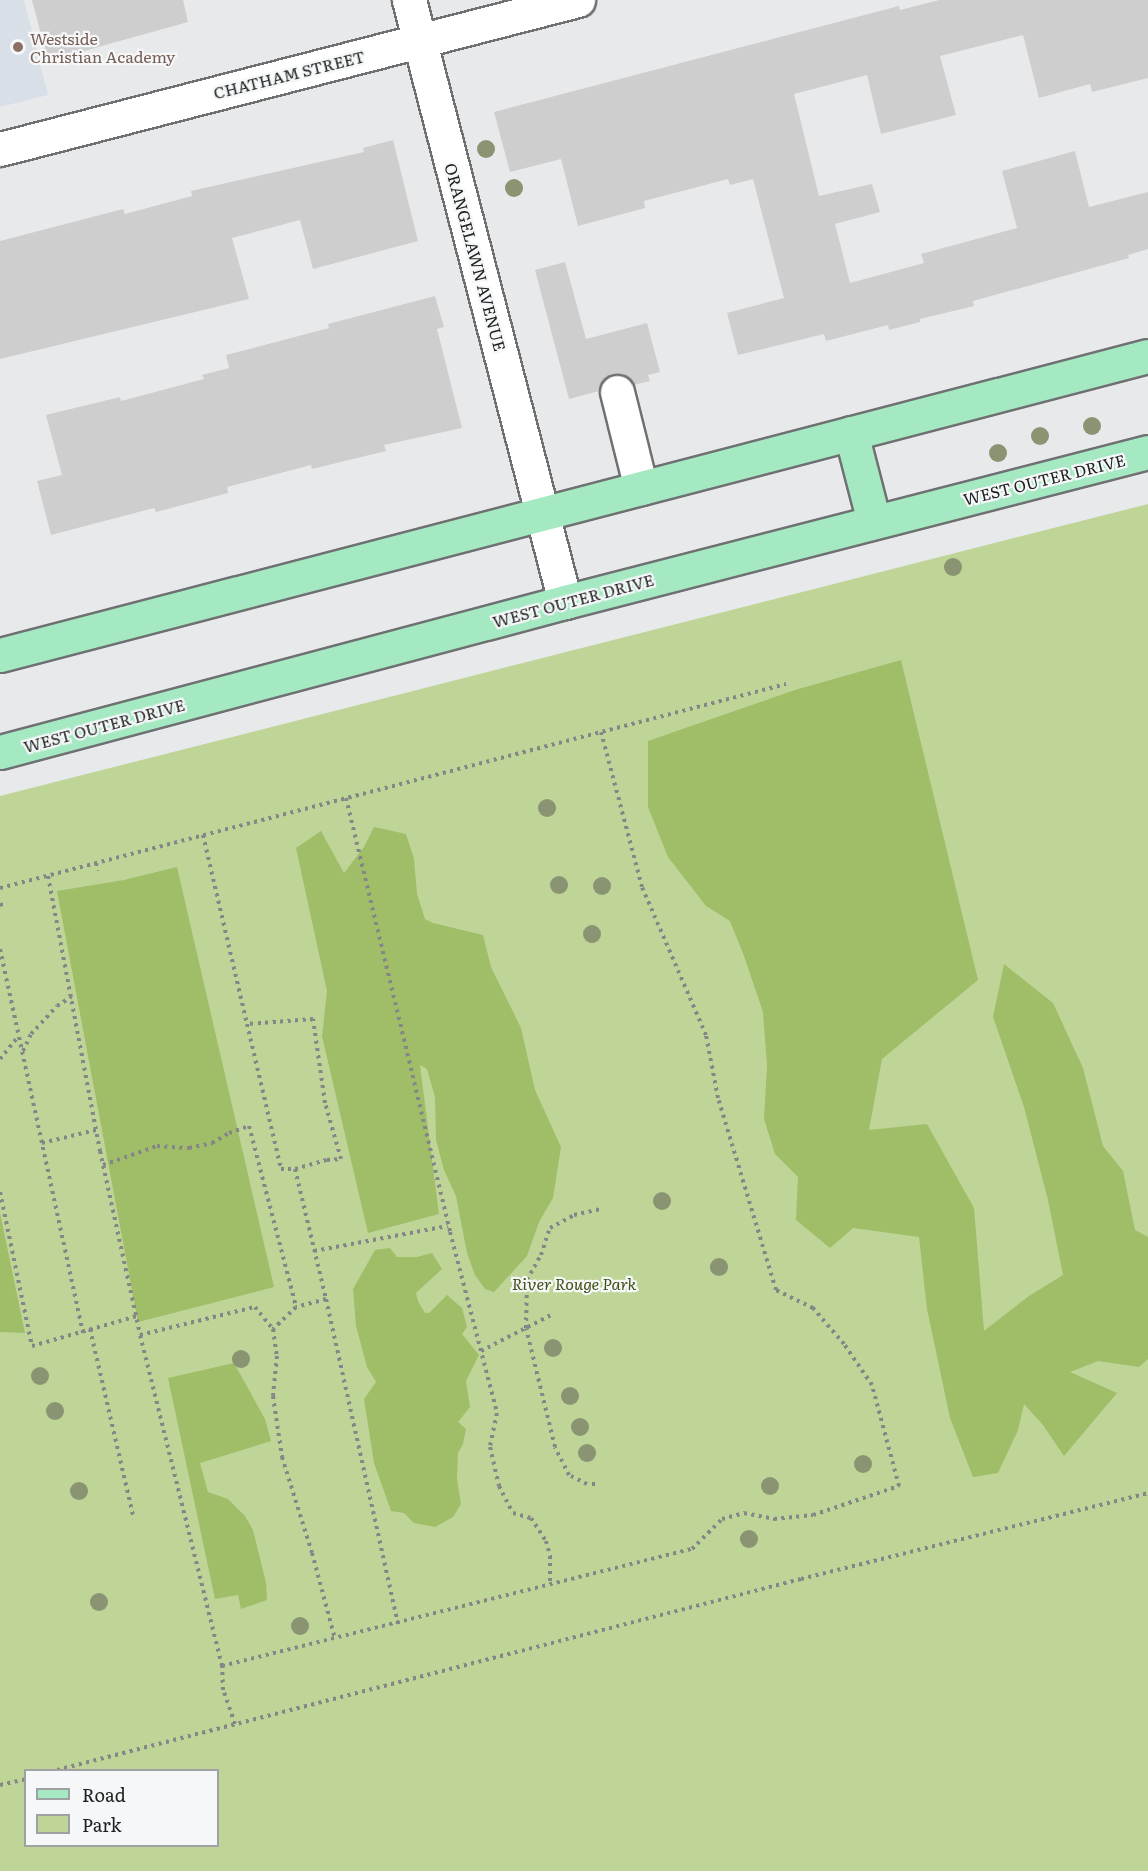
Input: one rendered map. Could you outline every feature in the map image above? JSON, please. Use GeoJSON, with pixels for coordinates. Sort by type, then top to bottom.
{"type":"FeatureCollection","features":[{"type":"Feature","properties":{"kind":"main road"},"geometry":{"type":"LineString","coordinates":[[0,655],[1148,356]]}},
{"type":"Feature","properties":{"kind":"main road"},"geometry":{"type":"LineString","coordinates":[[851,433],[874,522]]}},
{"type":"Feature","properties":{"kind":"main road","name":"WEST OUTER DRIVE"},"geometry":{"type":"LineString","coordinates":[[0,752],[565,602],[1148,452]]}},
{"type":"Feature","properties":{"kind":"street","name":"ORANGELAWN AVENUE"},"geometry":{"type":"LineString","coordinates":[[409,0],[565,602]]}},
{"type":"Feature","properties":{"kind":"street","name":"CHATHAM STREET"},"geometry":{"type":"LineString","coordinates":[[0,149],[578,0]]}},
{"type":"Feature","properties":{"kind":"street"},"geometry":{"type":"LineString","coordinates":[[617,392],[641,488]]}},
{"type":"Feature","properties":{"kind":"path"},"geometry":{"type":"LineString","coordinates":[[0,888],[786,684]]}},
{"type":"Feature","properties":{"kind":"path"},"geometry":{"type":"LineString","coordinates":[[222,1666],[692,1549],[722,1519],[744,1513],[774,1519],[813,1515],[899,1486],[872,1385],[844,1344],[813,1308],[776,1290],[718,1098],[706,1035],[642,887],[602,732]]}},
{"type":"Feature","properties":{"kind":"path"},"geometry":{"type":"LineString","coordinates":[[346,798],[448,1226],[497,1413],[490,1447],[499,1486],[513,1514],[531,1518],[546,1541],[550,1556],[550,1585]]}},
{"type":"Feature","properties":{"kind":"path"},"geometry":{"type":"LineString","coordinates":[[203,835],[247,1024],[281,1169],[295,1169],[327,1160],[341,1159],[325,1103],[313,1019],[247,1024]]}},
{"type":"Feature","properties":{"kind":"path"},"geometry":{"type":"LineString","coordinates":[[96,863],[98,871]]}},
{"type":"Feature","properties":{"kind":"path"},"geometry":{"type":"LineString","coordinates":[[48,876],[103,1165],[140,1335],[222,1666],[223,1690],[236,1724]]}},
{"type":"Feature","properties":{"kind":"path"},"geometry":{"type":"LineString","coordinates":[[0,904],[5,906]]}},
{"type":"Feature","properties":{"kind":"path"},"geometry":{"type":"LineString","coordinates":[[0,949],[83,1333]]}},
{"type":"Feature","properties":{"kind":"path"},"geometry":{"type":"LineString","coordinates":[[22,1053],[31,1034],[57,1006],[71,997]]}},
{"type":"Feature","properties":{"kind":"path"},"geometry":{"type":"LineString","coordinates":[[0,1059],[19,1037]]}},
{"type":"Feature","properties":{"kind":"path"},"geometry":{"type":"LineString","coordinates":[[103,1165],[157,1146],[189,1148],[212,1143],[229,1132],[249,1126],[296,1307]]}},
{"type":"Feature","properties":{"kind":"path"},"geometry":{"type":"LineString","coordinates":[[42,1143],[96,1130]]}},
{"type":"Feature","properties":{"kind":"path"},"geometry":{"type":"LineString","coordinates":[[295,1169],[398,1624]]}},
{"type":"Feature","properties":{"kind":"path"},"geometry":{"type":"LineString","coordinates":[[0,1191],[32,1346],[137,1316]]}},
{"type":"Feature","properties":{"kind":"path"},"geometry":{"type":"LineString","coordinates":[[595,1484],[587,1484],[569,1475],[555,1447],[526,1328],[527,1280],[541,1255],[550,1228],[574,1215],[600,1209]]}},
{"type":"Feature","properties":{"kind":"path"},"geometry":{"type":"LineString","coordinates":[[314,1251],[448,1226]]}},
{"type":"Feature","properties":{"kind":"path"},"geometry":{"type":"LineString","coordinates":[[273,1329],[296,1307],[326,1299]]}},
{"type":"Feature","properties":{"kind":"path"},"geometry":{"type":"LineString","coordinates":[[140,1335],[255,1307],[273,1329],[278,1356],[273,1396],[282,1457],[312,1552],[335,1639]]}},
{"type":"Feature","properties":{"kind":"path"},"geometry":{"type":"LineString","coordinates":[[481,1351],[551,1315]]}},
{"type":"Feature","properties":{"kind":"path"},"geometry":{"type":"LineString","coordinates":[[90,1329],[134,1519]]}},
{"type":"Feature","properties":{"kind":"path"},"geometry":{"type":"LineString","coordinates":[[61,1769],[801,1579],[1148,1493]]}},
{"type":"Feature","properties":{"kind":"path"},"geometry":{"type":"LineString","coordinates":[[0,1785],[24,1779]]}},
{"type":"Feature","properties":{"kind":"shaded area","name":"Westside Christian Academy"},"geometry":{"type":"Polygon","coordinates":[[[0,0],[24,0],[48,95],[0,107],[0,0]]]}},
{"type":"Feature","properties":{"kind":"green space","name":"River Rouge Park"},"geometry":{"type":"Polygon","coordinates":[[[1148,504],[1148,1871],[0,1871],[0,796],[1148,504]]]}},
{"type":"Feature","properties":{"kind":"green space"},"geometry":{"type":"Polygon","coordinates":[[[901,660],[978,980],[882,1059],[869,1130],[927,1124],[974,1208],[984,1331],[1029,1296],[1063,1275],[1048,1200],[1024,1107],[993,1017],[1004,964],[1053,1003],[1083,1068],[1103,1146],[1123,1171],[1135,1230],[1148,1237],[1148,1359],[1139,1367],[1098,1361],[1070,1372],[1117,1393],[1064,1456],[1043,1425],[1024,1404],[1018,1430],[998,1473],[973,1477],[950,1418],[927,1309],[919,1237],[853,1228],[830,1248],[796,1220],[798,1177],[775,1154],[764,1119],[767,1065],[763,1012],[744,956],[730,921],[706,906],[668,857],[648,807],[648,741],[795,690],[901,660]]]}},
{"type":"Feature","properties":{"kind":"green space"},"geometry":{"type":"Polygon","coordinates":[[[374,827],[406,834],[414,859],[417,894],[425,919],[483,935],[491,967],[521,1028],[535,1090],[561,1147],[553,1198],[539,1222],[527,1256],[494,1292],[485,1289],[475,1275],[467,1253],[456,1196],[444,1170],[436,1140],[435,1097],[427,1069],[420,1065],[439,1214],[368,1233],[322,1036],[327,991],[296,848],[321,831],[344,873],[364,847],[374,827]]]}},
{"type":"Feature","properties":{"kind":"green space"},"geometry":{"type":"Polygon","coordinates":[[[177,867],[274,1287],[138,1322],[57,891],[124,880],[177,867]]]}},
{"type":"Feature","properties":{"kind":"green space"},"geometry":{"type":"Polygon","coordinates":[[[0,1213],[25,1333],[0,1332],[0,1213]]]}},
{"type":"Feature","properties":{"kind":"green space"},"geometry":{"type":"Polygon","coordinates":[[[390,1248],[397,1257],[417,1257],[432,1253],[442,1269],[416,1293],[418,1301],[425,1313],[429,1313],[447,1295],[462,1308],[467,1327],[462,1334],[479,1355],[466,1381],[470,1407],[458,1422],[466,1429],[463,1444],[458,1453],[457,1479],[461,1504],[453,1517],[435,1527],[414,1523],[404,1513],[391,1511],[374,1463],[364,1399],[376,1382],[367,1367],[356,1326],[353,1289],[375,1250],[390,1248]]]}},
{"type":"Feature","properties":{"kind":"green space"},"geometry":{"type":"Polygon","coordinates":[[[234,1363],[265,1419],[271,1441],[200,1463],[208,1492],[228,1499],[245,1516],[253,1530],[266,1583],[267,1600],[241,1609],[238,1595],[215,1599],[168,1378],[234,1363]]]}},
{"type":"Feature","properties":{"kind":"building"},"geometry":{"type":"Polygon","coordinates":[[[32,0],[183,0],[188,22],[48,61],[32,0]]]}},
{"type":"Feature","properties":{"kind":"building"},"geometry":{"type":"Polygon","coordinates":[[[939,0],[1148,0],[1148,78],[1092,92],[1090,84],[1039,98],[1023,35],[940,56],[956,115],[881,134],[867,75],[794,94],[819,196],[872,184],[880,212],[835,224],[850,283],[924,263],[921,254],[1017,228],[1002,171],[1075,151],[1089,207],[1148,192],[1148,249],[1128,255],[1129,258],[973,301],[974,306],[920,319],[920,322],[889,330],[888,325],[826,341],[824,334],[738,355],[727,313],[784,298],[753,179],[730,185],[728,179],[644,201],[645,208],[578,226],[561,159],[510,172],[494,112],[899,6],[900,10],[939,0]]]}},
{"type":"Feature","properties":{"kind":"building"},"geometry":{"type":"Polygon","coordinates":[[[393,140],[418,241],[313,269],[300,220],[232,238],[249,299],[0,359],[0,241],[123,209],[125,214],[192,196],[191,191],[364,152],[363,148],[393,140]]]}},
{"type":"Feature","properties":{"kind":"building"},"geometry":{"type":"Polygon","coordinates":[[[565,262],[586,339],[647,323],[660,372],[648,375],[650,381],[634,385],[623,374],[613,374],[604,379],[599,391],[569,399],[535,270],[565,262]]]}},
{"type":"Feature","properties":{"kind":"building"},"geometry":{"type":"Polygon","coordinates":[[[435,296],[444,327],[437,329],[462,428],[384,445],[386,451],[312,469],[311,465],[227,487],[228,493],[156,512],[154,508],[51,535],[37,481],[62,475],[46,415],[120,397],[121,401],[204,379],[202,375],[229,368],[226,355],[329,328],[328,324],[435,296]]]}},
{"type":"Feature","properties":{"kind":"place","name":"Westside Christian Academy"},"geometry":{"type":"Point","coordinates":[18,47]}}]}
